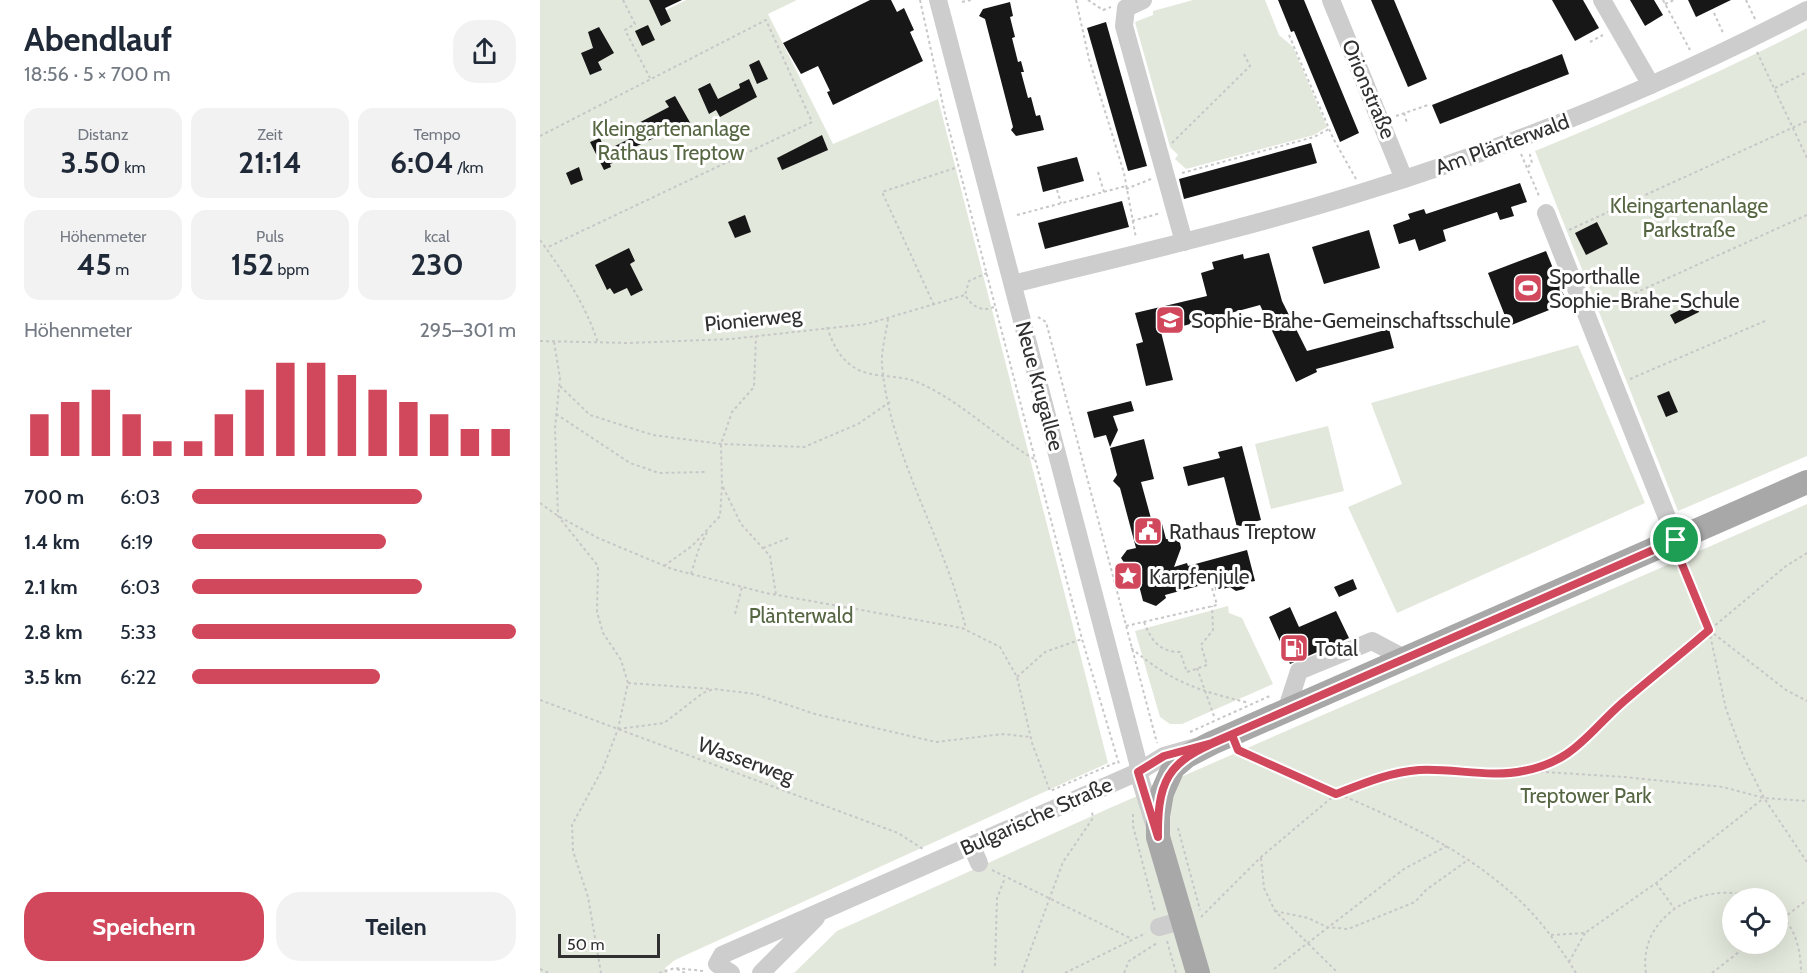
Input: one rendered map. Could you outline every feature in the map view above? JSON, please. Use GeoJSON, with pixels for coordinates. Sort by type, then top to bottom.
{"type":"FeatureCollection","features":[{"type":"Feature","properties":{"kind":"main road","name":"Bulgarische Straße"},"geometry":{"type":"LineString","coordinates":[[1220,732],[1286,711],[1807,482]]}},
{"type":"Feature","properties":{"kind":"main road"},"geometry":{"type":"LineString","coordinates":[[1198,973],[1193,918],[1158,837],[1159,805],[1166,782],[1182,760],[1220,732]]}},
{"type":"Feature","properties":{"kind":"street","name":"Neue Krugallee"},"geometry":{"type":"LineString","coordinates":[[938,0],[1138,763],[1131,771],[1158,837]]}},
{"type":"Feature","properties":{"kind":"street"},"geometry":{"type":"LineString","coordinates":[[1143,0],[1134,3],[1124,12],[1124,26],[1160,155],[1172,174],[1175,209],[1184,242]]}},
{"type":"Feature","properties":{"kind":"street","name":"Orionstraße"},"geometry":{"type":"LineString","coordinates":[[1331,0],[1404,179]]}},
{"type":"Feature","properties":{"kind":"street"},"geometry":{"type":"LineString","coordinates":[[1602,0],[1651,86]]}},
{"type":"Feature","properties":{"kind":"street","name":"Am Plänterwald"},"geometry":{"type":"LineString","coordinates":[[1013,285],[1184,242],[1271,227],[1536,132],[1651,86],[1753,31],[1807,10]]}},
{"type":"Feature","properties":{"kind":"street"},"geometry":{"type":"LineString","coordinates":[[1546,213],[1589,315],[1676,540]]}},
{"type":"Feature","properties":{"kind":"street","name":"Bulgarische Straße"},"geometry":{"type":"LineString","coordinates":[[724,969],[722,955],[1220,732]]}},
{"type":"Feature","properties":{"kind":"street"},"geometry":{"type":"LineString","coordinates":[[971,845],[979,863]]}},
{"type":"Feature","properties":{"kind":"street","name":"Bulgarische Straße"},"geometry":{"type":"LineString","coordinates":[[761,973],[826,908]]}},
{"type":"Feature","properties":{"kind":"street"},"geometry":{"type":"LineString","coordinates":[[1161,937],[1193,918]]}},
{"type":"Feature","properties":{"kind":"path"},"geometry":{"type":"LineString","coordinates":[[623,0],[635,24],[625,30],[650,79]]}},
{"type":"Feature","properties":{"kind":"path"},"geometry":{"type":"LineString","coordinates":[[920,0],[959,166],[1082,639],[1118,762],[1131,771]]}},
{"type":"Feature","properties":{"kind":"path"},"geometry":{"type":"LineString","coordinates":[[962,2],[971,0]]}},
{"type":"Feature","properties":{"kind":"path"},"geometry":{"type":"LineString","coordinates":[[1076,0],[1089,59],[1126,188],[1140,253]]}},
{"type":"Feature","properties":{"kind":"path"},"geometry":{"type":"LineString","coordinates":[[1088,0],[1103,10],[1115,6],[1124,12]]}},
{"type":"Feature","properties":{"kind":"path"},"geometry":{"type":"LineString","coordinates":[[1674,0],[1664,1],[1692,54]]}},
{"type":"Feature","properties":{"kind":"path"},"geometry":{"type":"LineString","coordinates":[[1746,0],[1753,31],[1774,88],[1807,158]]}},
{"type":"Feature","properties":{"kind":"path"},"geometry":{"type":"LineString","coordinates":[[1714,13],[1725,37]]}},
{"type":"Feature","properties":{"kind":"path"},"geometry":{"type":"LineString","coordinates":[[540,136],[765,20],[812,122],[546,248]]}},
{"type":"Feature","properties":{"kind":"path"},"geometry":{"type":"LineString","coordinates":[[1289,35],[1329,129],[1363,193]]}},
{"type":"Feature","properties":{"kind":"path"},"geometry":{"type":"LineString","coordinates":[[1160,155],[1250,66],[1244,54]]}},
{"type":"Feature","properties":{"kind":"path"},"geometry":{"type":"LineString","coordinates":[[1774,88],[1807,72]]}},
{"type":"Feature","properties":{"kind":"path"},"geometry":{"type":"LineString","coordinates":[[1382,122],[1428,105]]}},
{"type":"Feature","properties":{"kind":"path"},"geometry":{"type":"LineString","coordinates":[[1404,113],[1407,123]]}},
{"type":"Feature","properties":{"kind":"path"},"geometry":{"type":"LineString","coordinates":[[1556,236],[1807,121]]}},
{"type":"Feature","properties":{"kind":"path"},"geometry":{"type":"LineString","coordinates":[[1017,215],[1314,137],[1329,129]]}},
{"type":"Feature","properties":{"kind":"path"},"geometry":{"type":"LineString","coordinates":[[1522,154],[1546,213]]}},
{"type":"Feature","properties":{"kind":"path"},"geometry":{"type":"LineString","coordinates":[[934,305],[882,192],[959,166]]}},
{"type":"Feature","properties":{"kind":"path"},"geometry":{"type":"LineString","coordinates":[[1098,172],[1104,192]]}},
{"type":"Feature","properties":{"kind":"path"},"geometry":{"type":"LineString","coordinates":[[1057,190],[1061,203]]}},
{"type":"Feature","properties":{"kind":"path"},"geometry":{"type":"LineString","coordinates":[[1132,221],[1175,209]]}},
{"type":"Feature","properties":{"kind":"path"},"geometry":{"type":"LineString","coordinates":[[1589,315],[1807,215]]}},
{"type":"Feature","properties":{"kind":"path"},"geometry":{"type":"LineString","coordinates":[[540,240],[574,286],[589,314],[598,343]]}},
{"type":"Feature","properties":{"kind":"path"},"geometry":{"type":"LineString","coordinates":[[987,273],[969,282],[965,295],[976,307],[984,309],[996,306]]}},
{"type":"Feature","properties":{"kind":"path","name":"Pionierweg"},"geometry":{"type":"LineString","coordinates":[[540,340],[598,343],[756,336],[888,320],[965,295]]}},
{"type":"Feature","properties":{"kind":"path"},"geometry":{"type":"LineString","coordinates":[[888,320],[882,364],[900,451],[937,537],[966,629]]}},
{"type":"Feature","properties":{"kind":"path"},"geometry":{"type":"LineString","coordinates":[[1616,385],[1765,321]]}},
{"type":"Feature","properties":{"kind":"path"},"geometry":{"type":"LineString","coordinates":[[1046,322],[1160,751]]}},
{"type":"Feature","properties":{"kind":"path"},"geometry":{"type":"LineString","coordinates":[[827,327],[835,350],[855,368],[916,381],[952,402],[1013,447],[1036,460]]}},
{"type":"Feature","properties":{"kind":"path"},"geometry":{"type":"LineString","coordinates":[[664,566],[692,546],[720,516],[722,486],[720,444],[732,412],[754,387],[756,336]]}},
{"type":"Feature","properties":{"kind":"path"},"geometry":{"type":"LineString","coordinates":[[554,342],[559,385],[556,414],[558,516],[598,566],[597,612],[603,633],[621,660],[628,683],[618,729],[603,768],[572,825],[573,851],[588,897],[601,973]]}},
{"type":"Feature","properties":{"kind":"path"},"geometry":{"type":"LineString","coordinates":[[559,385],[590,415],[653,435],[720,444],[804,447],[858,424],[890,402]]}},
{"type":"Feature","properties":{"kind":"path"},"geometry":{"type":"LineString","coordinates":[[556,414],[630,463],[659,473],[706,472]]}},
{"type":"Feature","properties":{"kind":"path"},"geometry":{"type":"LineString","coordinates":[[722,486],[741,524],[770,556],[776,595]]}},
{"type":"Feature","properties":{"kind":"path"},"geometry":{"type":"LineString","coordinates":[[540,502],[542,506],[558,516],[598,538],[664,566],[776,595],[966,629],[1000,647],[1017,677],[1030,737],[1050,791],[1118,762]]}},
{"type":"Feature","properties":{"kind":"path"},"geometry":{"type":"LineString","coordinates":[[691,574],[699,548],[708,530]]}},
{"type":"Feature","properties":{"kind":"path"},"geometry":{"type":"LineString","coordinates":[[763,548],[791,537]]}},
{"type":"Feature","properties":{"kind":"path"},"geometry":{"type":"LineString","coordinates":[[1676,540],[1677,552],[1709,630],[1726,709],[1744,758],[1764,798],[1807,862]]}},
{"type":"Feature","properties":{"kind":"path"},"geometry":{"type":"LineString","coordinates":[[1525,771],[1573,752],[1620,705],[1786,566],[1807,553]]}},
{"type":"Feature","properties":{"kind":"path"},"geometry":{"type":"LineString","coordinates":[[735,614],[742,587]]}},
{"type":"Feature","properties":{"kind":"path"},"geometry":{"type":"LineString","coordinates":[[1126,626],[1216,605],[1212,588]]}},
{"type":"Feature","properties":{"kind":"path"},"geometry":{"type":"LineString","coordinates":[[1143,622],[1154,643],[1161,649],[1180,652],[1187,672],[1207,665],[1201,645],[1213,630],[1212,606]]}},
{"type":"Feature","properties":{"kind":"path"},"geometry":{"type":"LineString","coordinates":[[1709,630],[1786,690],[1807,700]]}},
{"type":"Feature","properties":{"kind":"path"},"geometry":{"type":"LineString","coordinates":[[1017,677],[1045,652],[1082,639]]}},
{"type":"Feature","properties":{"kind":"path"},"geometry":{"type":"LineString","coordinates":[[1131,648],[1159,671],[1205,692],[1249,703]]}},
{"type":"Feature","properties":{"kind":"path"},"geometry":{"type":"LineString","coordinates":[[1197,668],[1220,732],[1238,750],[1422,830],[1468,859],[1518,898],[1551,935],[1576,973]]}},
{"type":"Feature","properties":{"kind":"path"},"geometry":{"type":"LineString","coordinates":[[628,683],[755,694],[815,714],[936,742],[1003,734],[1030,737]]}},
{"type":"Feature","properties":{"kind":"path"},"geometry":{"type":"LineString","coordinates":[[618,729],[664,723],[703,693],[714,689]]}},
{"type":"Feature","properties":{"kind":"path","name":"Wasserweg"},"geometry":{"type":"LineString","coordinates":[[540,700],[898,833],[924,849],[930,863]]}},
{"type":"Feature","properties":{"kind":"path"},"geometry":{"type":"LineString","coordinates":[[1193,918],[1336,794],[1388,776],[1416,770],[1507,773],[1557,771],[1723,787],[1764,798],[1807,801]]}},
{"type":"Feature","properties":{"kind":"path"},"geometry":{"type":"LineString","coordinates":[[1569,962],[1585,933],[1656,883],[1764,798]]}},
{"type":"Feature","properties":{"kind":"path"},"geometry":{"type":"LineString","coordinates":[[1133,803],[1133,826],[1161,937],[1176,973]]}},
{"type":"Feature","properties":{"kind":"path"},"geometry":{"type":"LineString","coordinates":[[1022,973],[1063,862],[1093,818],[1092,812]]}},
{"type":"Feature","properties":{"kind":"path"},"geometry":{"type":"LineString","coordinates":[[1177,822],[1193,918]]}},
{"type":"Feature","properties":{"kind":"path"},"geometry":{"type":"LineString","coordinates":[[1274,969],[1404,869],[1447,846]]}},
{"type":"Feature","properties":{"kind":"path"},"geometry":{"type":"LineString","coordinates":[[1261,857],[1264,888],[1275,911],[1338,973]]}},
{"type":"Feature","properties":{"kind":"path"},"geometry":{"type":"LineString","coordinates":[[1275,911],[1308,918],[1327,927],[1348,929],[1415,902],[1468,859]]}},
{"type":"Feature","properties":{"kind":"path"},"geometry":{"type":"LineString","coordinates":[[979,863],[1132,939]]}},
{"type":"Feature","properties":{"kind":"path"},"geometry":{"type":"LineString","coordinates":[[995,966],[997,898],[1005,876]]}},
{"type":"Feature","properties":{"kind":"path"},"geometry":{"type":"LineString","coordinates":[[1656,883],[1674,908]]}},
{"type":"Feature","properties":{"kind":"path"},"geometry":{"type":"LineString","coordinates":[[1646,973],[1649,944],[1660,922],[1674,908],[1697,898],[1722,892]]}},
{"type":"Feature","properties":{"kind":"path"},"geometry":{"type":"LineString","coordinates":[[1788,913],[1807,900]]}},
{"type":"Feature","properties":{"kind":"path"},"geometry":{"type":"LineString","coordinates":[[1788,924],[1801,955],[1801,973]]}},
{"type":"Feature","properties":{"kind":"path"},"geometry":{"type":"LineString","coordinates":[[1551,935],[1585,933]]}},
{"type":"Feature","properties":{"kind":"path"},"geometry":{"type":"LineString","coordinates":[[1065,973],[1132,939],[1161,937]]}},
{"type":"Feature","properties":{"kind":"path"},"geometry":{"type":"LineString","coordinates":[[1124,973],[1129,961],[1161,937]]}},
{"type":"Feature","properties":{"kind":"path"},"geometry":{"type":"LineString","coordinates":[[1712,973],[1736,954]]}},
{"type":"Feature","properties":{"kind":"path"},"geometry":{"type":"LineString","coordinates":[[659,973],[675,968],[707,971],[724,969]]}},
{"type":"Feature","properties":{"kind":"path"},"geometry":{"type":"LineString","coordinates":[[675,968],[685,973]]}},
{"type":"Feature","properties":{"kind":"path"},"geometry":{"type":"LineString","coordinates":[[540,969],[549,973]]}},
{"type":"Feature","properties":{"kind":"green space","name":"Plänterwald"},"geometry":{"type":"Polygon","coordinates":[[[540,0],[660,0],[666,10],[686,0],[797,0],[768,14],[833,144],[938,99],[1108,763],[675,960],[665,968],[668,973],[540,973],[540,0]]]}},
{"type":"Feature","properties":{"kind":"green space"},"geometry":{"type":"Polygon","coordinates":[[[1193,0],[1265,0],[1279,35],[1293,47],[1327,127],[1314,135],[1186,169],[1175,159],[1178,155],[1170,147],[1135,22],[1153,15],[1153,11],[1193,0]]]}},
{"type":"Feature","properties":{"kind":"green space","name":"Kleingartenanlage Parkstraße"},"geometry":{"type":"Polygon","coordinates":[[[1807,28],[1807,456],[1678,511],[1535,151],[1672,92],[1807,28]]]}},
{"type":"Feature","properties":{"kind":"green space"},"geometry":{"type":"Polygon","coordinates":[[[1578,345],[1645,503],[1397,613],[1348,507],[1402,484],[1371,403],[1578,345]]]}},
{"type":"Feature","properties":{"kind":"green space"},"geometry":{"type":"Polygon","coordinates":[[[1328,426],[1344,491],[1271,509],[1255,444],[1328,426]]]}},
{"type":"Feature","properties":{"kind":"green space","name":"Treptower Park"},"geometry":{"type":"Polygon","coordinates":[[[1807,504],[1807,973],[794,973],[837,931],[1112,807],[1807,504]]]}},
{"type":"Feature","properties":{"kind":"green space"},"geometry":{"type":"Polygon","coordinates":[[[1228,606],[1229,613],[1242,618],[1273,684],[1182,724],[1170,724],[1160,717],[1135,631],[1228,606]]]}},
{"type":"Feature","properties":{"kind":"building"},"geometry":{"type":"Polygon","coordinates":[[[649,0],[682,0],[665,8],[671,21],[661,26],[649,0]]]}},
{"type":"Feature","properties":{"kind":"building"},"geometry":{"type":"Polygon","coordinates":[[[870,0],[891,0],[897,12],[904,8],[914,30],[910,32],[923,61],[833,105],[827,92],[830,91],[818,66],[801,74],[783,43],[870,0]]]}},
{"type":"Feature","properties":{"kind":"building"},"geometry":{"type":"Polygon","coordinates":[[[1278,0],[1304,0],[1359,133],[1340,142],[1294,31],[1291,32],[1278,0]]]}},
{"type":"Feature","properties":{"kind":"building"},"geometry":{"type":"Polygon","coordinates":[[[1371,0],[1394,0],[1427,79],[1408,87],[1371,0]]]}},
{"type":"Feature","properties":{"kind":"building"},"geometry":{"type":"Polygon","coordinates":[[[1552,0],[1583,0],[1599,28],[1575,41],[1552,0]]]}},
{"type":"Feature","properties":{"kind":"building"},"geometry":{"type":"Polygon","coordinates":[[[1630,0],[1654,0],[1663,15],[1645,26],[1630,0]]]}},
{"type":"Feature","properties":{"kind":"building"},"geometry":{"type":"Polygon","coordinates":[[[1688,0],[1731,0],[1696,17],[1688,0]]]}},
{"type":"Feature","properties":{"kind":"building"},"geometry":{"type":"Polygon","coordinates":[[[1010,2],[1013,16],[1010,17],[1015,37],[1012,38],[1018,62],[1021,61],[1024,72],[1021,72],[1028,98],[1031,97],[1036,116],[1040,115],[1044,130],[1016,136],[1011,130],[1013,127],[985,19],[979,16],[983,9],[1010,2]]]}},
{"type":"Feature","properties":{"kind":"building"},"geometry":{"type":"Polygon","coordinates":[[[1106,22],[1147,166],[1128,171],[1087,28],[1106,22]]]}},
{"type":"Feature","properties":{"kind":"building"},"geometry":{"type":"Polygon","coordinates":[[[648,25],[655,40],[642,46],[635,31],[648,25]]]}},
{"type":"Feature","properties":{"kind":"building"},"geometry":{"type":"Polygon","coordinates":[[[599,27],[614,53],[598,62],[602,70],[590,75],[581,53],[593,48],[588,32],[599,27]]]}},
{"type":"Feature","properties":{"kind":"building"},"geometry":{"type":"Polygon","coordinates":[[[1562,54],[1569,74],[1440,124],[1432,105],[1562,54]]]}},
{"type":"Feature","properties":{"kind":"building"},"geometry":{"type":"Polygon","coordinates":[[[759,60],[768,79],[757,84],[749,65],[759,60]]]}},
{"type":"Feature","properties":{"kind":"building"},"geometry":{"type":"Polygon","coordinates":[[[749,79],[757,97],[720,117],[716,110],[709,114],[698,89],[710,83],[718,99],[740,88],[739,84],[749,79]]]}},
{"type":"Feature","properties":{"kind":"building"},"geometry":{"type":"Polygon","coordinates":[[[675,96],[692,126],[673,135],[671,131],[613,158],[615,162],[604,170],[590,142],[600,138],[605,151],[633,137],[629,128],[669,107],[665,101],[675,96]]]}},
{"type":"Feature","properties":{"kind":"building"},"geometry":{"type":"Polygon","coordinates":[[[822,135],[828,150],[782,170],[777,158],[822,135]]]}},
{"type":"Feature","properties":{"kind":"building"},"geometry":{"type":"Polygon","coordinates":[[[1311,143],[1317,163],[1184,199],[1179,179],[1311,143]]]}},
{"type":"Feature","properties":{"kind":"building"},"geometry":{"type":"Polygon","coordinates":[[[1077,157],[1084,181],[1043,192],[1037,167],[1077,157]]]}},
{"type":"Feature","properties":{"kind":"building"},"geometry":{"type":"Polygon","coordinates":[[[579,167],[583,180],[571,185],[566,173],[579,167]]]}},
{"type":"Feature","properties":{"kind":"building","name":"Sophie-Brahe-Gemeinschaftsschule"},"geometry":{"type":"Polygon","coordinates":[[[1520,183],[1527,202],[1511,207],[1514,216],[1500,220],[1497,212],[1443,230],[1446,241],[1419,251],[1415,239],[1399,244],[1393,225],[1410,219],[1408,214],[1424,209],[1426,214],[1520,183]]]}},
{"type":"Feature","properties":{"kind":"building"},"geometry":{"type":"Polygon","coordinates":[[[1122,201],[1129,227],[1045,249],[1038,223],[1122,201]]]}},
{"type":"Feature","properties":{"kind":"building"},"geometry":{"type":"Polygon","coordinates":[[[745,215],[751,232],[735,238],[728,222],[745,215]]]}},
{"type":"Feature","properties":{"kind":"building"},"geometry":{"type":"Polygon","coordinates":[[[1597,222],[1608,244],[1586,255],[1575,233],[1597,222]]]}},
{"type":"Feature","properties":{"kind":"building"},"geometry":{"type":"Polygon","coordinates":[[[1369,230],[1380,268],[1324,284],[1312,247],[1369,230]]]}},
{"type":"Feature","properties":{"kind":"building"},"geometry":{"type":"Polygon","coordinates":[[[629,248],[635,261],[630,264],[643,290],[631,296],[627,288],[614,294],[610,288],[607,290],[595,265],[629,248]]]}},
{"type":"Feature","properties":{"kind":"building","name":"Sporthalle Sophie-Brahe-Schule"},"geometry":{"type":"Polygon","coordinates":[[[1546,251],[1567,303],[1509,326],[1488,273],[1546,251]]]}},
{"type":"Feature","properties":{"kind":"building","name":"Sophie-Brahe-Gemeinschaftsschule"},"geometry":{"type":"Polygon","coordinates":[[[1269,253],[1282,301],[1307,351],[1389,329],[1394,348],[1316,369],[1317,372],[1296,382],[1260,305],[1161,332],[1173,380],[1146,386],[1136,344],[1143,342],[1135,313],[1207,296],[1201,273],[1214,269],[1212,262],[1243,254],[1244,259],[1269,253]]]}},
{"type":"Feature","properties":{"kind":"building"},"geometry":{"type":"Polygon","coordinates":[[[1695,302],[1699,312],[1675,324],[1670,315],[1695,302]]]}},
{"type":"Feature","properties":{"kind":"building"},"geometry":{"type":"Polygon","coordinates":[[[1669,391],[1678,412],[1666,417],[1657,396],[1669,391]]]}},
{"type":"Feature","properties":{"kind":"building"},"geometry":{"type":"Polygon","coordinates":[[[1131,401],[1134,411],[1113,416],[1118,430],[1110,447],[1106,435],[1094,438],[1087,412],[1131,401]]]}},
{"type":"Feature","properties":{"kind":"building","name":"Rathaus Treptow"},"geometry":{"type":"Polygon","coordinates":[[[1144,439],[1154,479],[1141,482],[1152,522],[1161,520],[1166,539],[1175,539],[1180,543],[1181,548],[1174,567],[1187,563],[1188,566],[1247,550],[1255,581],[1249,582],[1244,589],[1236,591],[1230,587],[1216,591],[1213,582],[1165,595],[1166,598],[1156,606],[1143,601],[1134,566],[1125,564],[1121,558],[1127,550],[1136,548],[1120,488],[1113,481],[1117,475],[1110,448],[1144,439]]]}},
{"type":"Feature","properties":{"kind":"building"},"geometry":{"type":"Polygon","coordinates":[[[1242,446],[1261,520],[1237,527],[1224,477],[1188,486],[1183,467],[1220,458],[1218,452],[1242,446]]]}},
{"type":"Feature","properties":{"kind":"building"},"geometry":{"type":"Polygon","coordinates":[[[1353,579],[1357,589],[1339,597],[1334,587],[1353,579]]]}},
{"type":"Feature","properties":{"kind":"building"},"geometry":{"type":"Polygon","coordinates":[[[1290,607],[1299,627],[1336,611],[1349,638],[1290,664],[1269,617],[1290,607]]]}},
{"type":"Feature","properties":{"kind":"place","name":"Sporthalle Sophie-Brahe-Schule"},"geometry":{"type":"Point","coordinates":[1528,288]}},
{"type":"Feature","properties":{"kind":"place","name":"Sophie-Brahe-Gemeinschaftsschule"},"geometry":{"type":"Point","coordinates":[1170,320]}},
{"type":"Feature","properties":{"kind":"place","name":"Rathaus Treptow"},"geometry":{"type":"Point","coordinates":[1148,531]}},
{"type":"Feature","properties":{"kind":"place","name":"Karpfenjule"},"geometry":{"type":"Point","coordinates":[1128,576]}},
{"type":"Feature","properties":{"kind":"place","name":"Total"},"geometry":{"type":"Point","coordinates":[1294,648]}},
{"type":"Feature","properties":{"kind":"route"},"geometry":{"type":"LineString","coordinates":[[1676,540],[1677,552],[1709,630],[1620,705],[1573,752],[1525,771],[1507,773],[1416,770],[1388,776],[1336,794],[1238,750],[1232,735],[1187,756],[1173,768],[1159,805],[1158,837],[1138,772],[1164,756],[1212,743],[1676,540]]}},
{"type":"Feature","properties":{"kind":"park label","name":"Kleingartenanlage Rathaus Treptow"},"geometry":{"type":"Point","coordinates":[671,140]}}]}
